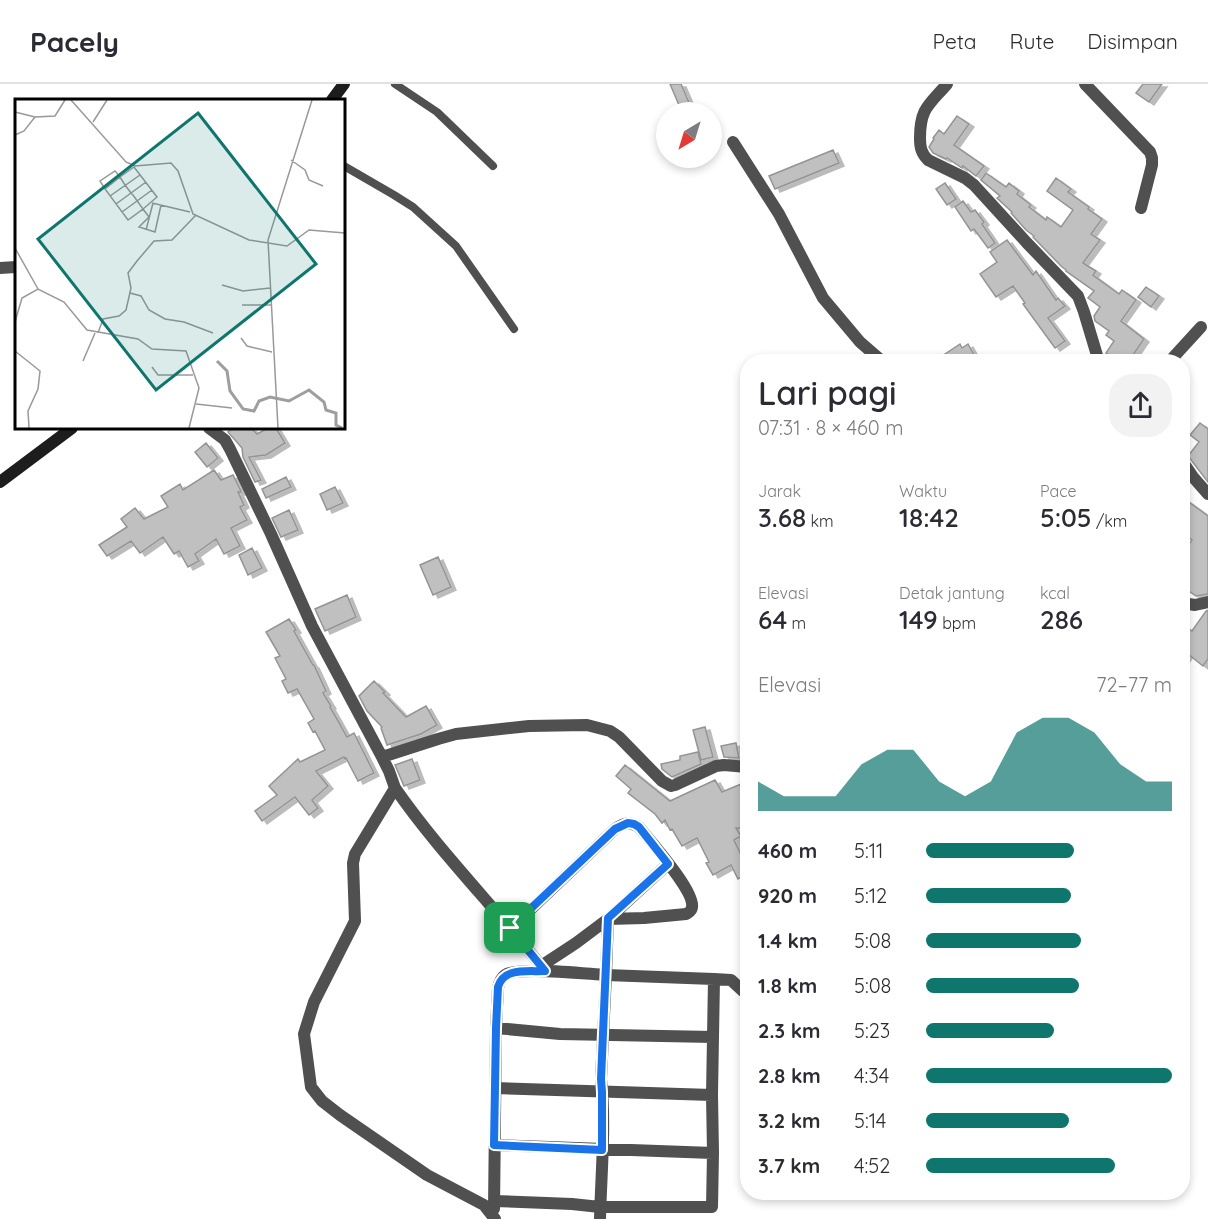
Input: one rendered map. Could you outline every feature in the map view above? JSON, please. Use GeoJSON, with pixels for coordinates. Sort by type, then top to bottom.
{"type":"FeatureCollection","features":[{"type":"Feature","properties":{"kind":"street"},"geometry":{"type":"LineString","coordinates":[[333,99],[344,84]]}},
{"type":"Feature","properties":{"kind":"street"},"geometry":{"type":"LineString","coordinates":[[947,84],[926,107],[922,115],[920,147],[923,155],[927,160],[965,178],[974,185],[1078,296],[1097,354]]}},
{"type":"Feature","properties":{"kind":"street"},"geometry":{"type":"LineString","coordinates":[[1085,84],[1150,152],[1152,165],[1141,208]]}},
{"type":"Feature","properties":{"kind":"street"},"geometry":{"type":"LineString","coordinates":[[733,142],[779,214],[823,298],[860,342],[874,354]]}},
{"type":"Feature","properties":{"kind":"street"},"geometry":{"type":"LineString","coordinates":[[0,268],[15,267]]}},
{"type":"Feature","properties":{"kind":"street"},"geometry":{"type":"LineString","coordinates":[[1176,354],[1201,327]]}},
{"type":"Feature","properties":{"kind":"street"},"geometry":{"type":"LineString","coordinates":[[0,482],[71,429]]}},
{"type":"Feature","properties":{"kind":"street"},"geometry":{"type":"LineString","coordinates":[[210,429],[225,440],[230,449],[312,626],[382,757],[395,788],[431,836],[543,968]]}},
{"type":"Feature","properties":{"kind":"street"},"geometry":{"type":"LineString","coordinates":[[1190,474],[1208,494]]}},
{"type":"Feature","properties":{"kind":"street"},"geometry":{"type":"LineString","coordinates":[[1190,604],[1208,602]]}},
{"type":"Feature","properties":{"kind":"street"},"geometry":{"type":"LineString","coordinates":[[382,757],[456,734],[529,726],[587,724],[610,731],[619,737],[662,781],[672,786],[716,766],[740,766]]}},
{"type":"Feature","properties":{"kind":"street"},"geometry":{"type":"LineString","coordinates":[[395,788],[355,855],[353,863],[355,921],[314,1002],[307,1023],[304,1034],[311,1087],[322,1101],[340,1115],[427,1175],[484,1205],[495,1218]]}},
{"type":"Feature","properties":{"kind":"street"},"geometry":{"type":"LineString","coordinates":[[510,928],[615,829],[628,823],[634,824],[639,827],[689,891],[692,907],[686,914],[644,918],[608,918]]}},
{"type":"Feature","properties":{"kind":"street"},"geometry":{"type":"LineString","coordinates":[[543,968],[608,918],[668,864]]}},
{"type":"Feature","properties":{"kind":"street"},"geometry":{"type":"LineString","coordinates":[[600,1213],[601,1079],[608,918]]}},
{"type":"Feature","properties":{"kind":"street"},"geometry":{"type":"LineString","coordinates":[[495,1218],[496,1028],[498,987],[502,977],[543,968],[606,975],[731,980],[740,988]]}},
{"type":"Feature","properties":{"kind":"street"},"geometry":{"type":"LineString","coordinates":[[494,1201],[572,1204],[600,1213],[711,1213],[714,979]]}},
{"type":"Feature","properties":{"kind":"street"},"geometry":{"type":"LineString","coordinates":[[496,1028],[560,1034],[713,1037]]}},
{"type":"Feature","properties":{"kind":"street"},"geometry":{"type":"LineString","coordinates":[[495,1088],[712,1095]]}},
{"type":"Feature","properties":{"kind":"street"},"geometry":{"type":"LineString","coordinates":[[494,1145],[713,1153]]}},
{"type":"Feature","properties":{"kind":"lane"},"geometry":{"type":"LineString","coordinates":[[395,84],[437,112],[493,166]]}},
{"type":"Feature","properties":{"kind":"lane"},"geometry":{"type":"LineString","coordinates":[[345,167],[413,207],[456,246],[514,328]]}},
{"type":"Feature","properties":{"kind":"building"},"geometry":{"type":"Polygon","coordinates":[[[670,84],[681,84],[689,102],[678,102],[670,84]]]}},
{"type":"Feature","properties":{"kind":"building"},"geometry":{"type":"Polygon","coordinates":[[[1143,84],[1162,84],[1149,102],[1136,93],[1143,84]]]}},
{"type":"Feature","properties":{"kind":"building"},"geometry":{"type":"Polygon","coordinates":[[[957,116],[969,124],[954,145],[984,166],[976,176],[963,166],[962,168],[947,158],[933,153],[929,147],[939,130],[944,134],[957,116]]]}},
{"type":"Feature","properties":{"kind":"building"},"geometry":{"type":"Polygon","coordinates":[[[833,150],[839,163],[775,189],[769,176],[833,150]]]}},
{"type":"Feature","properties":{"kind":"building"},"geometry":{"type":"Polygon","coordinates":[[[986,173],[1006,187],[1009,183],[1019,191],[1017,194],[1031,205],[1029,207],[1046,220],[1047,217],[1061,227],[1073,210],[1047,191],[1056,178],[1071,189],[1068,192],[1102,219],[1091,234],[1100,240],[1083,263],[1096,271],[1093,275],[1119,294],[1122,290],[1136,300],[1121,321],[1144,339],[1134,354],[1106,353],[1114,341],[1106,335],[1109,331],[1095,321],[1094,316],[1100,307],[1088,298],[1094,291],[1066,271],[997,198],[1000,196],[981,180],[986,173]]]}},
{"type":"Feature","properties":{"kind":"building"},"geometry":{"type":"Polygon","coordinates":[[[945,183],[956,199],[947,205],[936,189],[945,183]]]}},
{"type":"Feature","properties":{"kind":"building"},"geometry":{"type":"Polygon","coordinates":[[[963,201],[971,212],[975,210],[984,222],[982,224],[995,243],[988,248],[974,229],[971,231],[955,207],[963,201]]]}},
{"type":"Feature","properties":{"kind":"building"},"geometry":{"type":"Polygon","coordinates":[[[1007,240],[1033,275],[1036,271],[1056,300],[1058,298],[1065,306],[1048,318],[1065,341],[1055,348],[1023,304],[1025,303],[1013,286],[996,297],[980,274],[997,262],[990,252],[1007,240]]]}},
{"type":"Feature","properties":{"kind":"building"},"geometry":{"type":"Polygon","coordinates":[[[1146,287],[1159,296],[1151,307],[1138,297],[1146,287]]]}},
{"type":"Feature","properties":{"kind":"building"},"geometry":{"type":"Polygon","coordinates":[[[960,344],[962,348],[968,344],[974,354],[945,354],[960,344]]]}},
{"type":"Feature","properties":{"kind":"building"},"geometry":{"type":"Polygon","coordinates":[[[1200,423],[1208,429],[1208,482],[1190,459],[1190,453],[1199,442],[1190,435],[1200,423]]]}},
{"type":"Feature","properties":{"kind":"building"},"geometry":{"type":"Polygon","coordinates":[[[232,429],[252,429],[257,434],[266,429],[277,429],[285,443],[266,455],[249,457],[261,480],[255,482],[243,457],[242,448],[228,432],[232,429]]]}},
{"type":"Feature","properties":{"kind":"building"},"geometry":{"type":"Polygon","coordinates":[[[206,443],[218,458],[207,467],[195,452],[206,443]]]}},
{"type":"Feature","properties":{"kind":"building"},"geometry":{"type":"Polygon","coordinates":[[[214,470],[221,480],[233,475],[240,489],[241,492],[238,492],[244,505],[240,507],[247,520],[231,528],[240,546],[224,554],[216,539],[195,554],[199,561],[188,567],[179,551],[174,554],[163,537],[140,553],[131,541],[107,556],[99,545],[127,527],[121,519],[135,508],[144,519],[168,507],[161,496],[180,484],[183,490],[214,470]]]}},
{"type":"Feature","properties":{"kind":"building"},"geometry":{"type":"Polygon","coordinates":[[[286,477],[291,487],[266,498],[262,489],[286,477]]]}},
{"type":"Feature","properties":{"kind":"building"},"geometry":{"type":"Polygon","coordinates":[[[335,487],[343,503],[327,510],[320,494],[335,487]]]}},
{"type":"Feature","properties":{"kind":"building"},"geometry":{"type":"Polygon","coordinates":[[[1190,503],[1208,516],[1208,594],[1196,596],[1190,592],[1190,543],[1192,540],[1190,539],[1190,503]]]}},
{"type":"Feature","properties":{"kind":"building"},"geometry":{"type":"Polygon","coordinates":[[[289,510],[298,530],[281,537],[272,518],[289,510]]]}},
{"type":"Feature","properties":{"kind":"building"},"geometry":{"type":"Polygon","coordinates":[[[252,548],[262,568],[248,575],[239,555],[252,548]]]}},
{"type":"Feature","properties":{"kind":"building"},"geometry":{"type":"Polygon","coordinates":[[[438,557],[451,587],[433,595],[420,565],[438,557]]]}},
{"type":"Feature","properties":{"kind":"building"},"geometry":{"type":"Polygon","coordinates":[[[347,595],[356,617],[325,631],[315,609],[347,595]]]}},
{"type":"Feature","properties":{"kind":"building"},"geometry":{"type":"Polygon","coordinates":[[[1208,610],[1208,659],[1203,666],[1190,656],[1190,630],[1192,631],[1208,610]]]}},
{"type":"Feature","properties":{"kind":"building"},"geometry":{"type":"Polygon","coordinates":[[[289,619],[314,665],[326,691],[323,693],[330,707],[347,737],[354,733],[374,773],[358,781],[344,757],[316,771],[328,786],[312,800],[318,808],[309,815],[295,797],[262,821],[255,811],[277,795],[269,786],[298,759],[300,762],[325,750],[308,723],[314,719],[297,689],[288,693],[282,681],[286,679],[275,658],[280,656],[266,632],[289,619]]]}},
{"type":"Feature","properties":{"kind":"building"},"geometry":{"type":"Polygon","coordinates":[[[374,681],[406,717],[426,706],[437,725],[421,734],[387,745],[382,727],[367,711],[359,696],[374,681]]]}},
{"type":"Feature","properties":{"kind":"building"},"geometry":{"type":"Polygon","coordinates":[[[705,727],[713,757],[701,760],[693,730],[705,727]]]}},
{"type":"Feature","properties":{"kind":"building"},"geometry":{"type":"Polygon","coordinates":[[[736,743],[739,758],[724,757],[721,746],[736,743]]]}},
{"type":"Feature","properties":{"kind":"building"},"geometry":{"type":"Polygon","coordinates":[[[698,752],[701,764],[672,777],[662,769],[661,764],[680,760],[680,756],[698,752]]]}},
{"type":"Feature","properties":{"kind":"building"},"geometry":{"type":"Polygon","coordinates":[[[412,759],[420,780],[404,786],[395,765],[412,759]]]}},
{"type":"Feature","properties":{"kind":"building"},"geometry":{"type":"Polygon","coordinates":[[[625,765],[670,801],[715,780],[722,792],[740,784],[740,828],[736,828],[740,837],[734,840],[740,852],[740,878],[738,879],[731,865],[713,875],[697,838],[682,846],[665,820],[662,823],[655,814],[628,793],[631,789],[616,776],[625,765]]]}},
{"type":"Feature","properties":{"kind":"route"},"geometry":{"type":"LineString","coordinates":[[628,823],[639,827],[668,864],[608,918],[601,1079],[602,1150],[494,1145],[499,982],[502,977],[512,973],[545,971],[510,928],[621,825],[628,823]]}}]}
